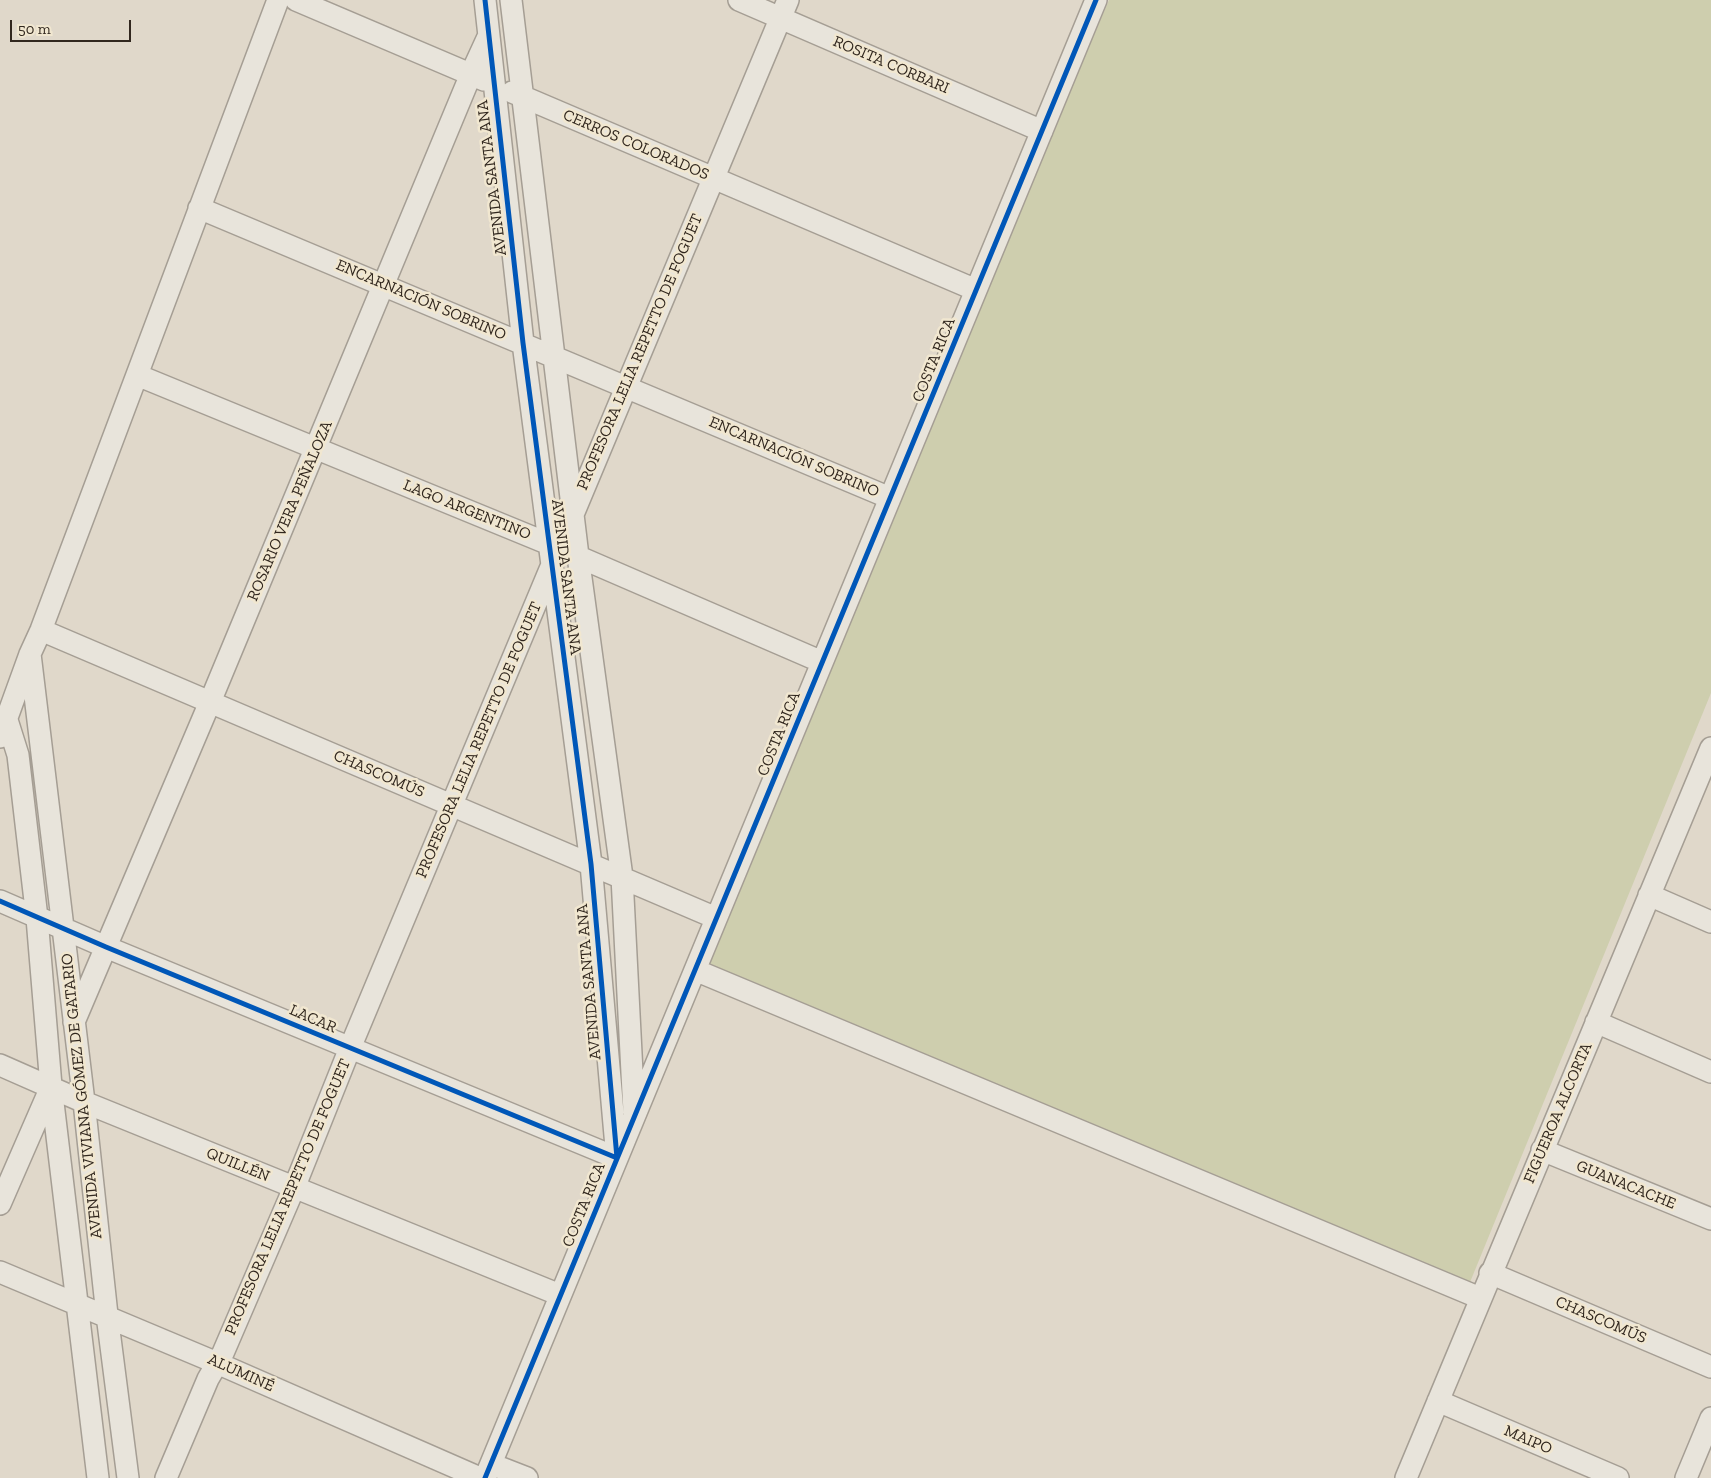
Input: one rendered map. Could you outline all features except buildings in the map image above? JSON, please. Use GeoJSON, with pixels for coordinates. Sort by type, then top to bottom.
{"type":"FeatureCollection","features":[{"type":"Feature","properties":{"kind":"street"},"geometry":{"type":"LineString","coordinates":[[3,728],[278,0]]}},
{"type":"Feature","properties":{"kind":"street","name":"CERROS COLORADOS"},"geometry":{"type":"LineString","coordinates":[[296,0],[976,290]]}},
{"type":"Feature","properties":{"kind":"street","name":"AVENIDA SANTA ANA"},"geometry":{"type":"LineString","coordinates":[[485,0],[524,343],[553,552],[591,864],[617,1158]]}},
{"type":"Feature","properties":{"kind":"street","name":"ROSARIO VERA PEÑALOZA"},"geometry":{"type":"LineString","coordinates":[[74,1022],[210,702],[471,74],[505,0]]}},
{"type":"Feature","properties":{"kind":"street","name":"AVENIDA SANTA ANA"},"geometry":{"type":"LineString","coordinates":[[511,0],[578,556],[622,877],[634,1117]]}},
{"type":"Feature","properties":{"kind":"street","name":"ROSITA CORBARI"},"geometry":{"type":"LineString","coordinates":[[739,0],[784,9],[1042,131]]}},
{"type":"Feature","properties":{"kind":"street","name":"COSTA RICA"},"geometry":{"type":"LineString","coordinates":[[485,1473],[1096,0]]}},
{"type":"Feature","properties":{"kind":"street","name":"PROFESORA LELIA REPETTO DE FOGUET"},"geometry":{"type":"LineString","coordinates":[[166,1478],[208,1379],[223,1353],[294,1188],[350,1048],[452,805],[553,552],[573,513],[784,9]]}},
{"type":"Feature","properties":{"kind":"street","name":"ENCARNACIÓN SOBRINO"},"geometry":{"type":"LineString","coordinates":[[200,208],[890,498]]}},
{"type":"Feature","properties":{"kind":"street","name":"LAGO ARGENTINO"},"geometry":{"type":"LineString","coordinates":[[137,375],[316,448],[553,552],[578,556],[822,662]]}},
{"type":"Feature","properties":{"kind":"street","name":"CHASCOMÚS"},"geometry":{"type":"LineString","coordinates":[[41,630],[716,918]]}},
{"type":"Feature","properties":{"kind":"street","name":"AVENIDA VIVIANA GÓMEZ DE GATARIO"},"geometry":{"type":"LineString","coordinates":[[30,654],[84,1102],[107,1315],[128,1478]]}},
{"type":"Feature","properties":{"kind":"street","name":"AVENIDA VIVIANA GÓMEZ DE GATARIO"},"geometry":{"type":"LineString","coordinates":[[3,728],[18,755],[37,918],[51,1086],[98,1478]]}},
{"type":"Feature","properties":{"kind":"street","name":"FIGUEROA ALCORTA"},"geometry":{"type":"LineString","coordinates":[[1406,1478],[1649,895],[1709,761]]}},
{"type":"Feature","properties":{"kind":"street"},"geometry":{"type":"LineString","coordinates":[[1649,895],[1711,922]]}},
{"type":"Feature","properties":{"kind":"street","name":"LACAR"},"geometry":{"type":"LineString","coordinates":[[0,901],[106,947],[617,1158]]}},
{"type":"Feature","properties":{"kind":"street"},"geometry":{"type":"LineString","coordinates":[[695,970],[1480,1298]]}},
{"type":"Feature","properties":{"kind":"street"},"geometry":{"type":"LineString","coordinates":[[1596,1022],[1711,1072]]}},
{"type":"Feature","properties":{"kind":"street","name":"QUILLÉN"},"geometry":{"type":"LineString","coordinates":[[0,1064],[84,1102],[560,1295]]}},
{"type":"Feature","properties":{"kind":"street"},"geometry":{"type":"LineString","coordinates":[[0,1204],[51,1086]]}},
{"type":"Feature","properties":{"kind":"street","name":"GUANACACHE"},"geometry":{"type":"LineString","coordinates":[[1542,1150],[1711,1219]]}},
{"type":"Feature","properties":{"kind":"street","name":"ALUMINÉ"},"geometry":{"type":"LineString","coordinates":[[0,1272],[485,1473],[527,1478]]}},
{"type":"Feature","properties":{"kind":"street","name":"CHASCOMÚS"},"geometry":{"type":"LineString","coordinates":[[1490,1273],[1711,1367]]}},
{"type":"Feature","properties":{"kind":"street","name":"MAIPO"},"geometry":{"type":"LineString","coordinates":[[1438,1401],[1618,1478]]}},
{"type":"Feature","properties":{"kind":"street"},"geometry":{"type":"LineString","coordinates":[[1686,1478],[1711,1418]]}},
{"type":"Feature","properties":{"kind":"green space"},"geometry":{"type":"Polygon","coordinates":[[[1109,0],[1711,0],[1711,693],[1466,1292],[702,967],[984,288],[1109,0]]]}},
{"type":"Feature","properties":{"kind":"cycle path"},"geometry":{"type":"LineString","coordinates":[[0,901],[106,947],[617,1158],[591,864],[523,343],[485,0]]}},
{"type":"Feature","properties":{"kind":"cycle path"},"geometry":{"type":"LineString","coordinates":[[485,1478],[1096,0]]}}]}
